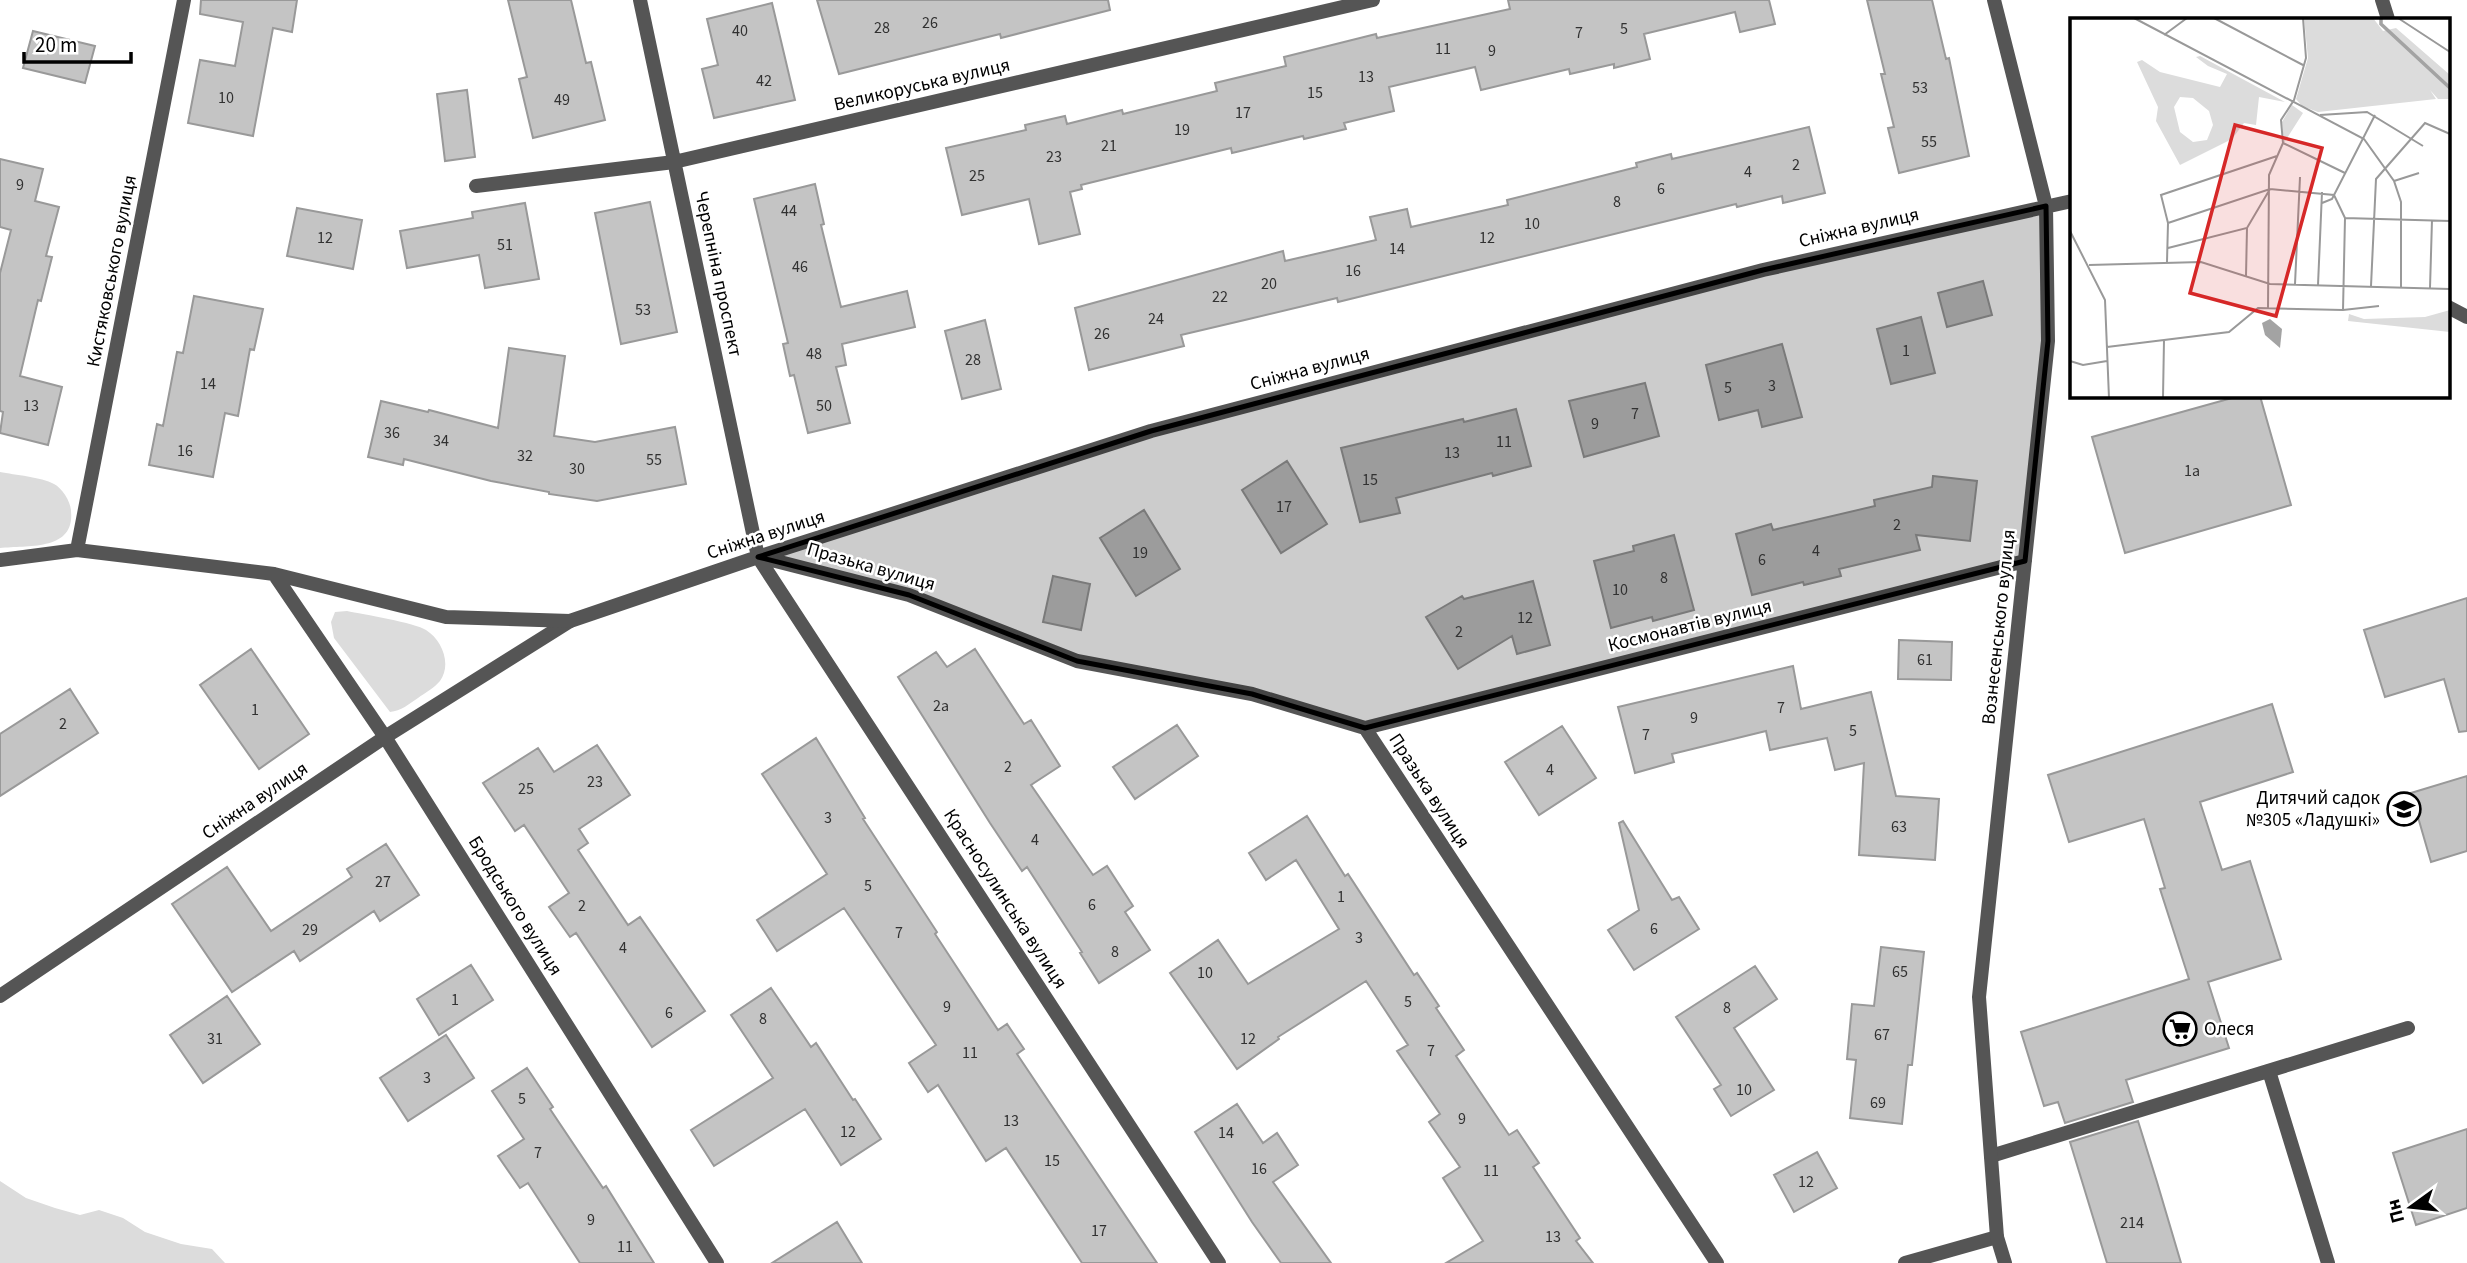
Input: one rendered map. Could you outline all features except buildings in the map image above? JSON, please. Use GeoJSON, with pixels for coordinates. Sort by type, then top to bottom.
{"type":"FeatureCollection","features":[{"type":"Feature","properties":{"kind":"street","name":"Кистяковського вулиця"},"geometry":{"type":"LineString","coordinates":[[77,550],[184,0]]}},
{"type":"Feature","properties":{"kind":"street","name":"Черепніна проспект"},"geometry":{"type":"LineString","coordinates":[[640,0],[758,557]]}},
{"type":"Feature","properties":{"kind":"street","name":"Великоруська вулиця"},"geometry":{"type":"LineString","coordinates":[[476,186],[674,162],[1373,0]]}},
{"type":"Feature","properties":{"kind":"street","name":"Вознесенського вулиця"},"geometry":{"type":"LineString","coordinates":[[1994,0],[2046,206],[2049,341],[1979,997],[1997,1237],[2005,1263]]}},
{"type":"Feature","properties":{"kind":"street","name":"Сніжна вулиця"},"geometry":{"type":"LineString","coordinates":[[0,996],[385,737],[570,621],[758,557],[1151,431],[1763,270],[2070,201]]}},
{"type":"Feature","properties":{"kind":"street"},"geometry":{"type":"LineString","coordinates":[[2450,308],[2467,317]]}},
{"type":"Feature","properties":{"kind":"street","name":"Сніжна вулиця"},"geometry":{"type":"LineString","coordinates":[[0,560],[77,550],[274,574],[446,617],[570,621]]}},
{"type":"Feature","properties":{"kind":"street","name":"Празька вулиця"},"geometry":{"type":"LineString","coordinates":[[758,557],[909,595],[1077,661],[1252,694],[1365,728],[1717,1263]]}},
{"type":"Feature","properties":{"kind":"street","name":"Красносулинська вулиця"},"geometry":{"type":"LineString","coordinates":[[758,557],[1219,1263]]}},
{"type":"Feature","properties":{"kind":"street","name":"Космонавтів вулиця"},"geometry":{"type":"LineString","coordinates":[[1365,728],[2025,561]]}},
{"type":"Feature","properties":{"kind":"street","name":"Бродського вулиця"},"geometry":{"type":"LineString","coordinates":[[274,574],[385,737],[717,1263]]}},
{"type":"Feature","properties":{"kind":"street"},"geometry":{"type":"LineString","coordinates":[[1991,1156],[2408,1028]]}},
{"type":"Feature","properties":{"kind":"street"},"geometry":{"type":"LineString","coordinates":[[2269,1071],[2328,1263]]}},
{"type":"Feature","properties":{"kind":"street"},"geometry":{"type":"LineString","coordinates":[[1905,1263],[1997,1237]]}},
{"type":"Feature","properties":{"kind":"highlighted area"},"geometry":{"type":"Polygon","coordinates":[[[2046,206],[2048,341],[2025,561],[1365,728],[1252,694],[1077,661],[909,595],[758,557],[1151,431],[1763,270],[2046,206]]]}},
{"type":"Feature","properties":{"kind":"shaded area"},"geometry":{"type":"Polygon","coordinates":[[[0,472],[42,480],[60,489],[71,507],[70,524],[66,533],[58,539],[36,546],[0,548],[0,472]]]}},
{"type":"Feature","properties":{"kind":"shaded area"},"geometry":{"type":"Polygon","coordinates":[[[347,611],[420,627],[432,634],[444,653],[444,674],[440,681],[405,707],[390,712],[334,638],[331,622],[335,612],[347,611]]]}},
{"type":"Feature","properties":{"kind":"shaded area"},"geometry":{"type":"Polygon","coordinates":[[[0,1181],[26,1198],[55,1208],[80,1215],[99,1210],[123,1218],[145,1232],[181,1244],[212,1249],[225,1263],[0,1263],[0,1181]]]}},
{"type":"Feature","properties":{"kind":"place","name":"Дитячий садок №305 «Ладушкі»"},"geometry":{"type":"Point","coordinates":[2404,809]}},
{"type":"Feature","properties":{"kind":"place","name":"Олеся"},"geometry":{"type":"Point","coordinates":[2180,1029]}}]}
